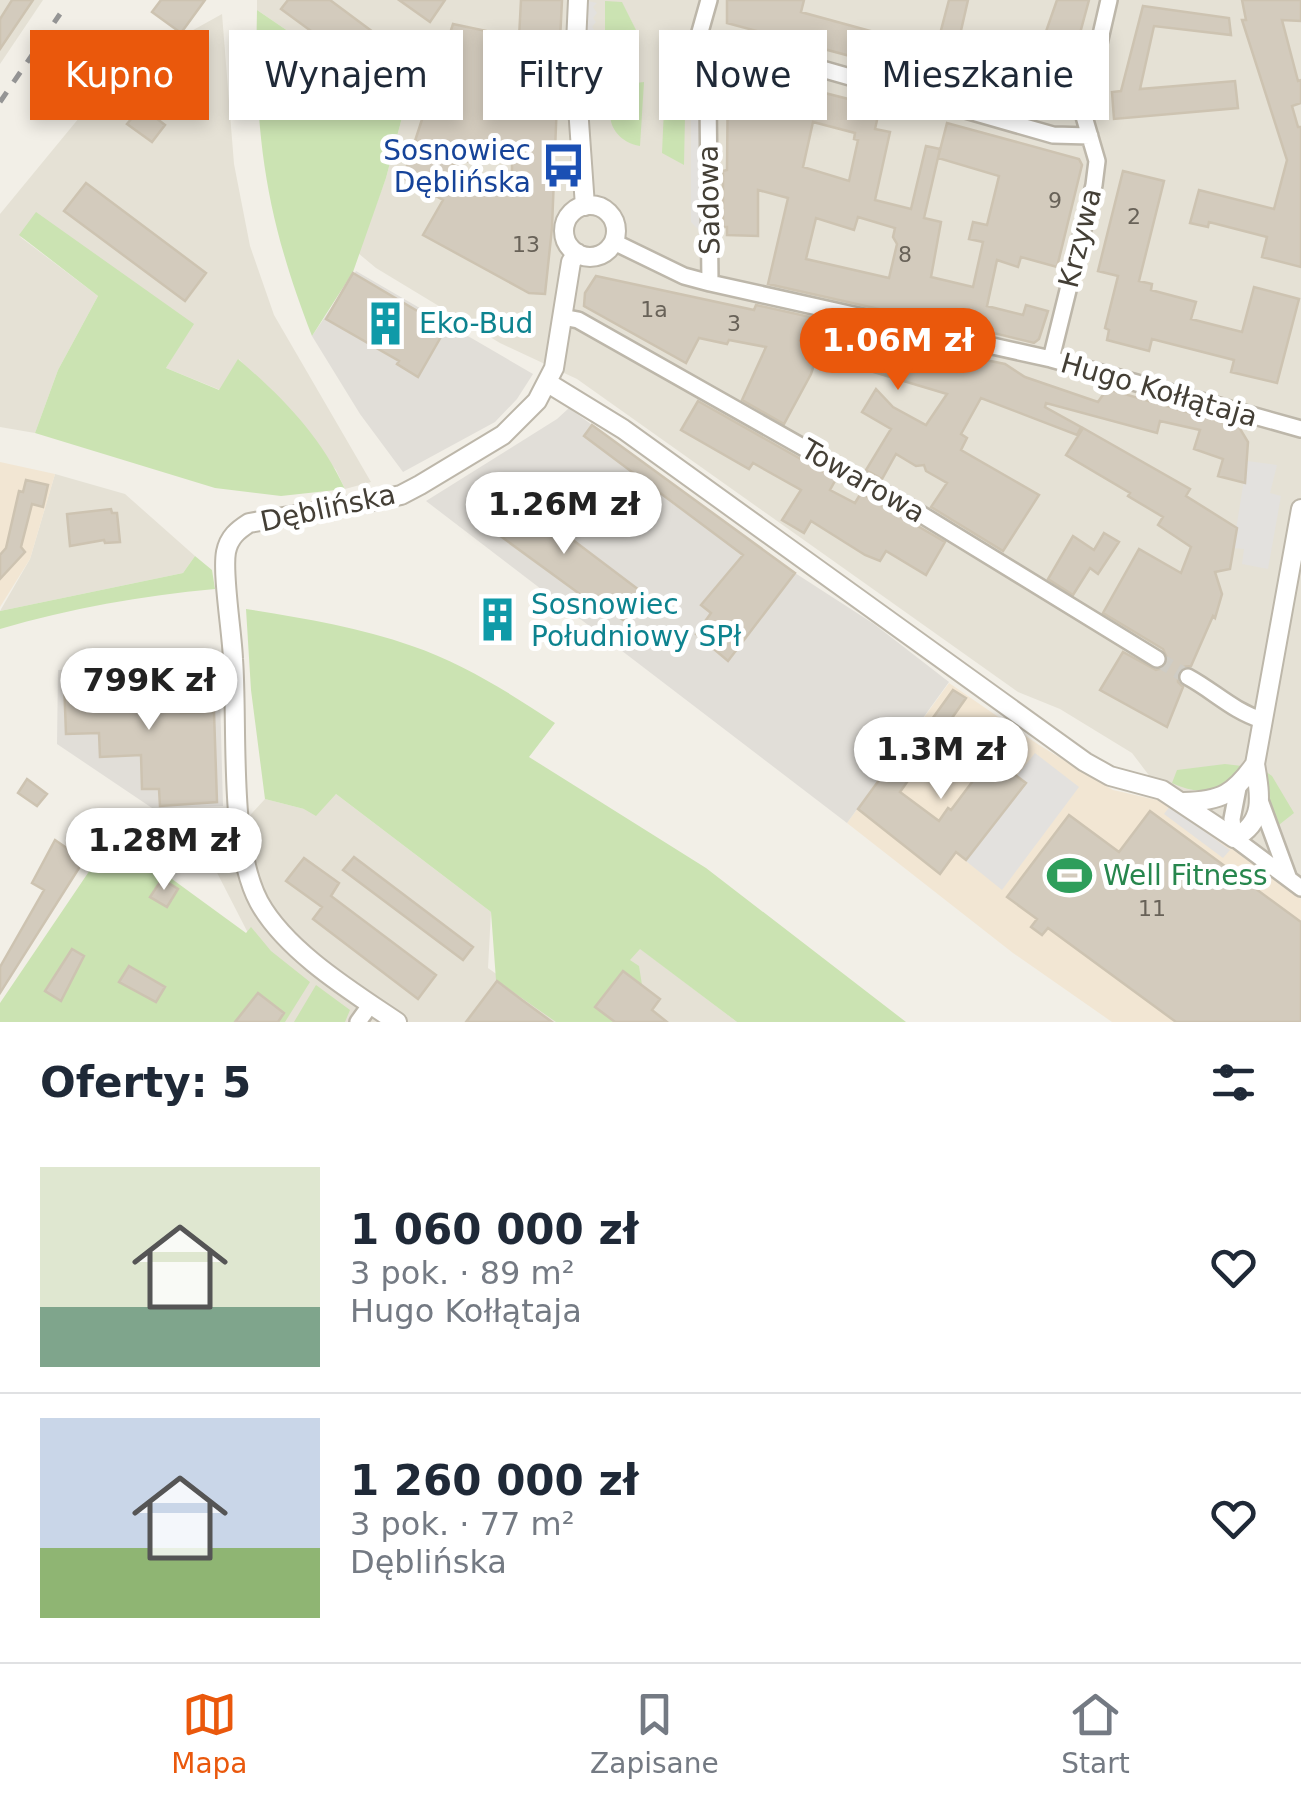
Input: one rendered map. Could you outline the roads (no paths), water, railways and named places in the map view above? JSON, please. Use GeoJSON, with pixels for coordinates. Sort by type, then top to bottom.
{"type":"FeatureCollection","features":[{"type":"Feature","properties":{"kind":"street"},"geometry":{"type":"LineString","coordinates":[[578,0],[575,65],[585,206]]}},
{"type":"Feature","properties":{"kind":"street","name":"Sadowa"},"geometry":{"type":"LineString","coordinates":[[701,30],[710,0]]}},
{"type":"Feature","properties":{"kind":"street","name":"Krzywa"},"geometry":{"type":"LineString","coordinates":[[1051,359],[1098,161],[1083,112],[1084,95],[1109,0]]}},
{"type":"Feature","properties":{"kind":"street"},"geometry":{"type":"LineString","coordinates":[[827,70],[1053,135],[1090,136]]}},
{"type":"Feature","properties":{"kind":"street","name":"Sadowa"},"geometry":{"type":"LineString","coordinates":[[708,120],[710,284]]}},
{"type":"Feature","properties":{"kind":"street"},"geometry":{"type":"LineString","coordinates":[[585,206],[600,207],[609,213],[616,226],[614,242],[598,256],[576,253],[568,245],[564,227],[574,211],[585,206]]}},
{"type":"Feature","properties":{"kind":"street","name":"Hugo Kołłątaja"},"geometry":{"type":"LineString","coordinates":[[614,242],[684,276],[710,284],[1051,359],[1301,429]]}},
{"type":"Feature","properties":{"kind":"street","name":"Dęblińska"},"geometry":{"type":"LineString","coordinates":[[371,1004],[282,934],[256,897],[244,863],[226,554],[236,532],[264,518],[401,495],[503,435],[531,409],[548,383],[576,253]]}},
{"type":"Feature","properties":{"kind":"street","name":"Towarowa"},"geometry":{"type":"LineString","coordinates":[[562,318],[578,320],[885,493],[1157,659]]}},
{"type":"Feature","properties":{"kind":"street"},"geometry":{"type":"LineString","coordinates":[[548,383],[623,430],[1085,762],[1110,776],[1162,790],[1184,802],[1295,884]]}},
{"type":"Feature","properties":{"kind":"street"},"geometry":{"type":"LineString","coordinates":[[1295,884],[1260,803],[1255,764],[1301,509]]}},
{"type":"Feature","properties":{"kind":"street"},"geometry":{"type":"LineString","coordinates":[[1188,677],[1234,709],[1262,720]]}},
{"type":"Feature","properties":{"kind":"street"},"geometry":{"type":"LineString","coordinates":[[1234,838],[1232,818],[1238,788],[1255,764]]}},
{"type":"Feature","properties":{"kind":"street"},"geometry":{"type":"LineString","coordinates":[[1184,802],[1218,798],[1238,788]]}},
{"type":"Feature","properties":{"kind":"street"},"geometry":{"type":"LineString","coordinates":[[1234,838],[1252,827],[1260,803]]}},
{"type":"Feature","properties":{"kind":"street"},"geometry":{"type":"LineString","coordinates":[[358,1022],[371,1004],[397,1022]]}},
{"type":"Feature","properties":{"kind":"tunnel"},"geometry":{"type":"LineString","coordinates":[[1157,659],[1188,677]]}},
{"type":"Feature","properties":{"kind":"railway"},"geometry":{"type":"LineString","coordinates":[[0,102],[60,14]]}},
{"type":"Feature","properties":{"kind":"place","name":"Sosnowiec Dęblińska"},"geometry":{"type":"Point","coordinates":[564,166]}},
{"type":"Feature","properties":{"kind":"place","name":"Eko-Bud"},"geometry":{"type":"Point","coordinates":[386,323]}},
{"type":"Feature","properties":{"kind":"place","name":"Sosnowiec Południowy SPł"},"geometry":{"type":"Point","coordinates":[498,620]}},
{"type":"Feature","properties":{"kind":"place","name":"Well Fitness"},"geometry":{"type":"Point","coordinates":[1070,875]}}]}
